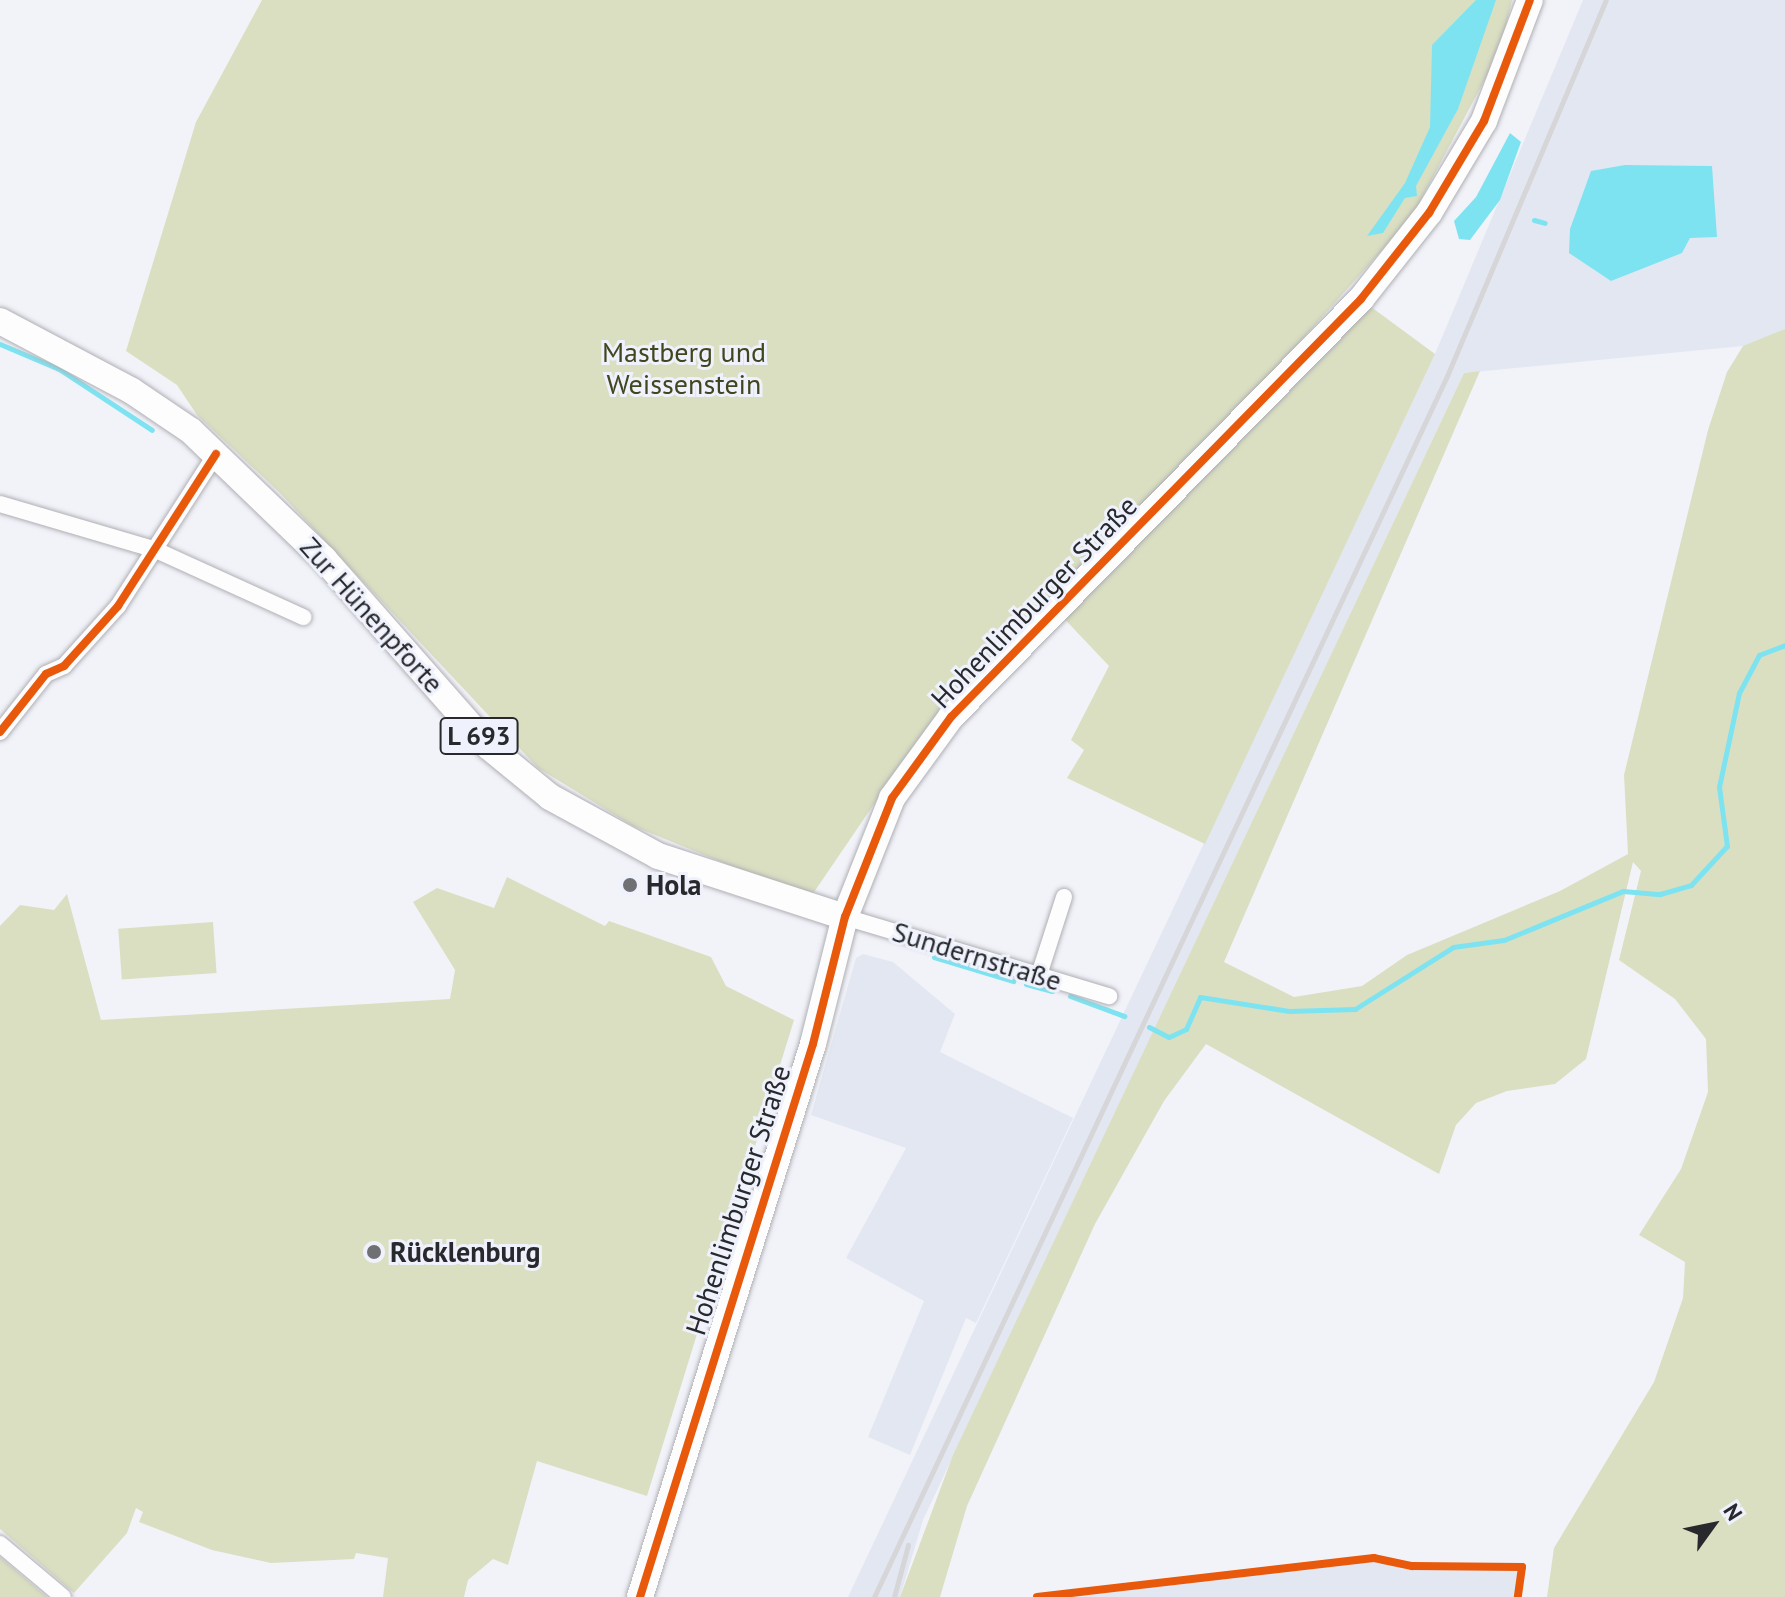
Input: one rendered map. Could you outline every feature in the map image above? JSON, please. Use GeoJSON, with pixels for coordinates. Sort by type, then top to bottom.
{"type":"FeatureCollection","features":[{"type":"Feature","properties":{"kind":"main road","name":"Hohenlimburger Straße"},"geometry":{"type":"LineString","coordinates":[[640,1597],[813,1044],[845,917],[892,798],[951,717],[1351,311],[1429,213],[1484,121],[1530,0]]}},
{"type":"Feature","properties":{"kind":"main road","name":"Zur Hünenpforte"},"geometry":{"type":"LineString","coordinates":[[0,321],[132,391],[216,454],[324,559],[519,775],[588,822],[658,856],[845,917]]}},
{"type":"Feature","properties":{"kind":"street"},"geometry":{"type":"LineString","coordinates":[[0,732],[46,674],[64,666],[118,606],[216,454]]}},
{"type":"Feature","properties":{"kind":"street"},"geometry":{"type":"LineString","coordinates":[[0,504],[156,550],[303,617]]}},
{"type":"Feature","properties":{"kind":"street"},"geometry":{"type":"LineString","coordinates":[[1039,975],[1064,897]]}},
{"type":"Feature","properties":{"kind":"street","name":"Sundernstraße"},"geometry":{"type":"LineString","coordinates":[[845,917],[1109,996]]}},
{"type":"Feature","properties":{"kind":"street"},"geometry":{"type":"LineString","coordinates":[[0,1544],[63,1597]]}},
{"type":"Feature","properties":{"kind":"street"},"geometry":{"type":"LineString","coordinates":[[620,1597],[628,1597]]}},
{"type":"Feature","properties":{"kind":"shaded area"},"geometry":{"type":"Polygon","coordinates":[[[1583,0],[1785,0],[1785,329],[1753,345],[1464,373],[923,1520],[900,1597],[848,1597],[1435,354],[1583,0]]]}},
{"type":"Feature","properties":{"kind":"shaded area"},"geometry":{"type":"Polygon","coordinates":[[[863,954],[893,962],[955,1014],[940,1052],[1073,1118],[976,1323],[966,1318],[910,1455],[868,1437],[924,1301],[846,1258],[906,1148],[811,1115],[856,958],[863,954]]]}},
{"type":"Feature","properties":{"kind":"shaded area"},"geometry":{"type":"Polygon","coordinates":[[[1374,1558],[1412,1566],[1522,1567],[1518,1597],[1037,1597],[1374,1558]]]}},
{"type":"Feature","properties":{"kind":"green space","name":"Mastberg und Weissenstein"},"geometry":{"type":"Polygon","coordinates":[[[262,0],[1512,0],[1500,51],[1411,218],[1199,454],[1006,640],[900,766],[810,898],[633,826],[538,768],[280,493],[197,415],[177,385],[126,351],[196,122],[262,0]]]}},
{"type":"Feature","properties":{"kind":"green space"},"geometry":{"type":"Polygon","coordinates":[[[1363,301],[1435,354],[1205,844],[1067,778],[1084,750],[1071,740],[1109,666],[1055,609],[1363,301]]]}},
{"type":"Feature","properties":{"kind":"green space"},"geometry":{"type":"Polygon","coordinates":[[[1785,329],[1785,1597],[1547,1597],[1554,1548],[1654,1382],[1683,1298],[1685,1262],[1639,1235],[1681,1169],[1708,1092],[1706,1039],[1675,999],[1619,960],[1641,871],[1633,862],[1586,1059],[1555,1084],[1507,1091],[1476,1103],[1456,1125],[1439,1174],[1206,1044],[1164,1101],[1095,1224],[967,1506],[940,1597],[900,1597],[953,1455],[1464,373],[1480,371],[1224,962],[1294,997],[1362,986],[1407,955],[1560,891],[1628,854],[1624,775],[1708,430],[1727,372],[1743,346],[1785,329]]]}},
{"type":"Feature","properties":{"kind":"green space"},"geometry":{"type":"Polygon","coordinates":[[[507,877],[605,926],[609,921],[711,957],[726,986],[794,1020],[647,1496],[537,1461],[508,1565],[493,1559],[468,1580],[464,1597],[383,1597],[388,1558],[356,1553],[354,1559],[271,1563],[212,1550],[139,1522],[143,1512],[136,1508],[127,1533],[74,1593],[0,1529],[0,926],[20,905],[54,910],[67,894],[101,1020],[450,999],[455,970],[413,902],[437,888],[494,908],[507,877]]]}},
{"type":"Feature","properties":{"kind":"green space"},"geometry":{"type":"Polygon","coordinates":[[[213,922],[217,973],[122,980],[118,929],[213,922]]]}},
{"type":"Feature","properties":{"kind":"green space"},"geometry":{"type":"Polygon","coordinates":[[[0,1557],[47,1597],[0,1597],[0,1557]]]}},
{"type":"Feature","properties":{"kind":"water"},"geometry":{"type":"Polygon","coordinates":[[[1476,0],[1496,0],[1458,109],[1416,186],[1417,196],[1405,198],[1383,233],[1367,236],[1405,183],[1430,127],[1432,45],[1476,0]]]}},
{"type":"Feature","properties":{"kind":"water"},"geometry":{"type":"Polygon","coordinates":[[[1510,133],[1521,142],[1500,200],[1470,240],[1459,239],[1454,221],[1476,197],[1510,133]]]}},
{"type":"Feature","properties":{"kind":"water"},"geometry":{"type":"Polygon","coordinates":[[[1625,165],[1712,166],[1717,237],[1690,238],[1682,253],[1611,281],[1569,253],[1570,229],[1591,171],[1625,165]]]}},
{"type":"Feature","properties":{"kind":"waterway"},"geometry":{"type":"LineString","coordinates":[[1534,220],[1545,223]]}},
{"type":"Feature","properties":{"kind":"waterway"},"geometry":{"type":"LineString","coordinates":[[0,344],[59,369],[152,430]]}},
{"type":"Feature","properties":{"kind":"waterway"},"geometry":{"type":"LineString","coordinates":[[1149,1027],[1169,1037],[1186,1029],[1200,997],[1289,1011],[1355,1009],[1453,947],[1504,940],[1623,891],[1660,894],[1691,885],[1727,846],[1719,787],[1739,693],[1759,655],[1785,645]]}},
{"type":"Feature","properties":{"kind":"waterway"},"geometry":{"type":"LineString","coordinates":[[934,957],[1013,981]]}},
{"type":"Feature","properties":{"kind":"waterway"},"geometry":{"type":"LineString","coordinates":[[1026,984],[1052,991]]}},
{"type":"Feature","properties":{"kind":"waterway"},"geometry":{"type":"LineString","coordinates":[[1070,996],[1124,1016]]}},
{"type":"Feature","properties":{"kind":"railway"},"geometry":{"type":"LineString","coordinates":[[874,1597],[1447,376],[1606,0]]}},
{"type":"Feature","properties":{"kind":"railway"},"geometry":{"type":"LineString","coordinates":[[894,1597],[908,1545]]}},
{"type":"Feature","properties":{"kind":"cycle path"},"geometry":{"type":"LineString","coordinates":[[640,1597],[813,1044],[845,917],[892,798],[951,717],[1361,299],[1429,213],[1484,121],[1530,0]]}},
{"type":"Feature","properties":{"kind":"cycle path"},"geometry":{"type":"LineString","coordinates":[[0,732],[46,674],[64,666],[118,606],[216,454]]}},
{"type":"Feature","properties":{"kind":"cycle path"},"geometry":{"type":"LineString","coordinates":[[1037,1597],[1374,1558],[1412,1566],[1522,1567],[1518,1597]]}},
{"type":"Feature","properties":{"kind":"place","name":"Hola"},"geometry":{"type":"Point","coordinates":[630,885]}},
{"type":"Feature","properties":{"kind":"place","name":"Rücklenburg"},"geometry":{"type":"Point","coordinates":[374,1252]}}]}
